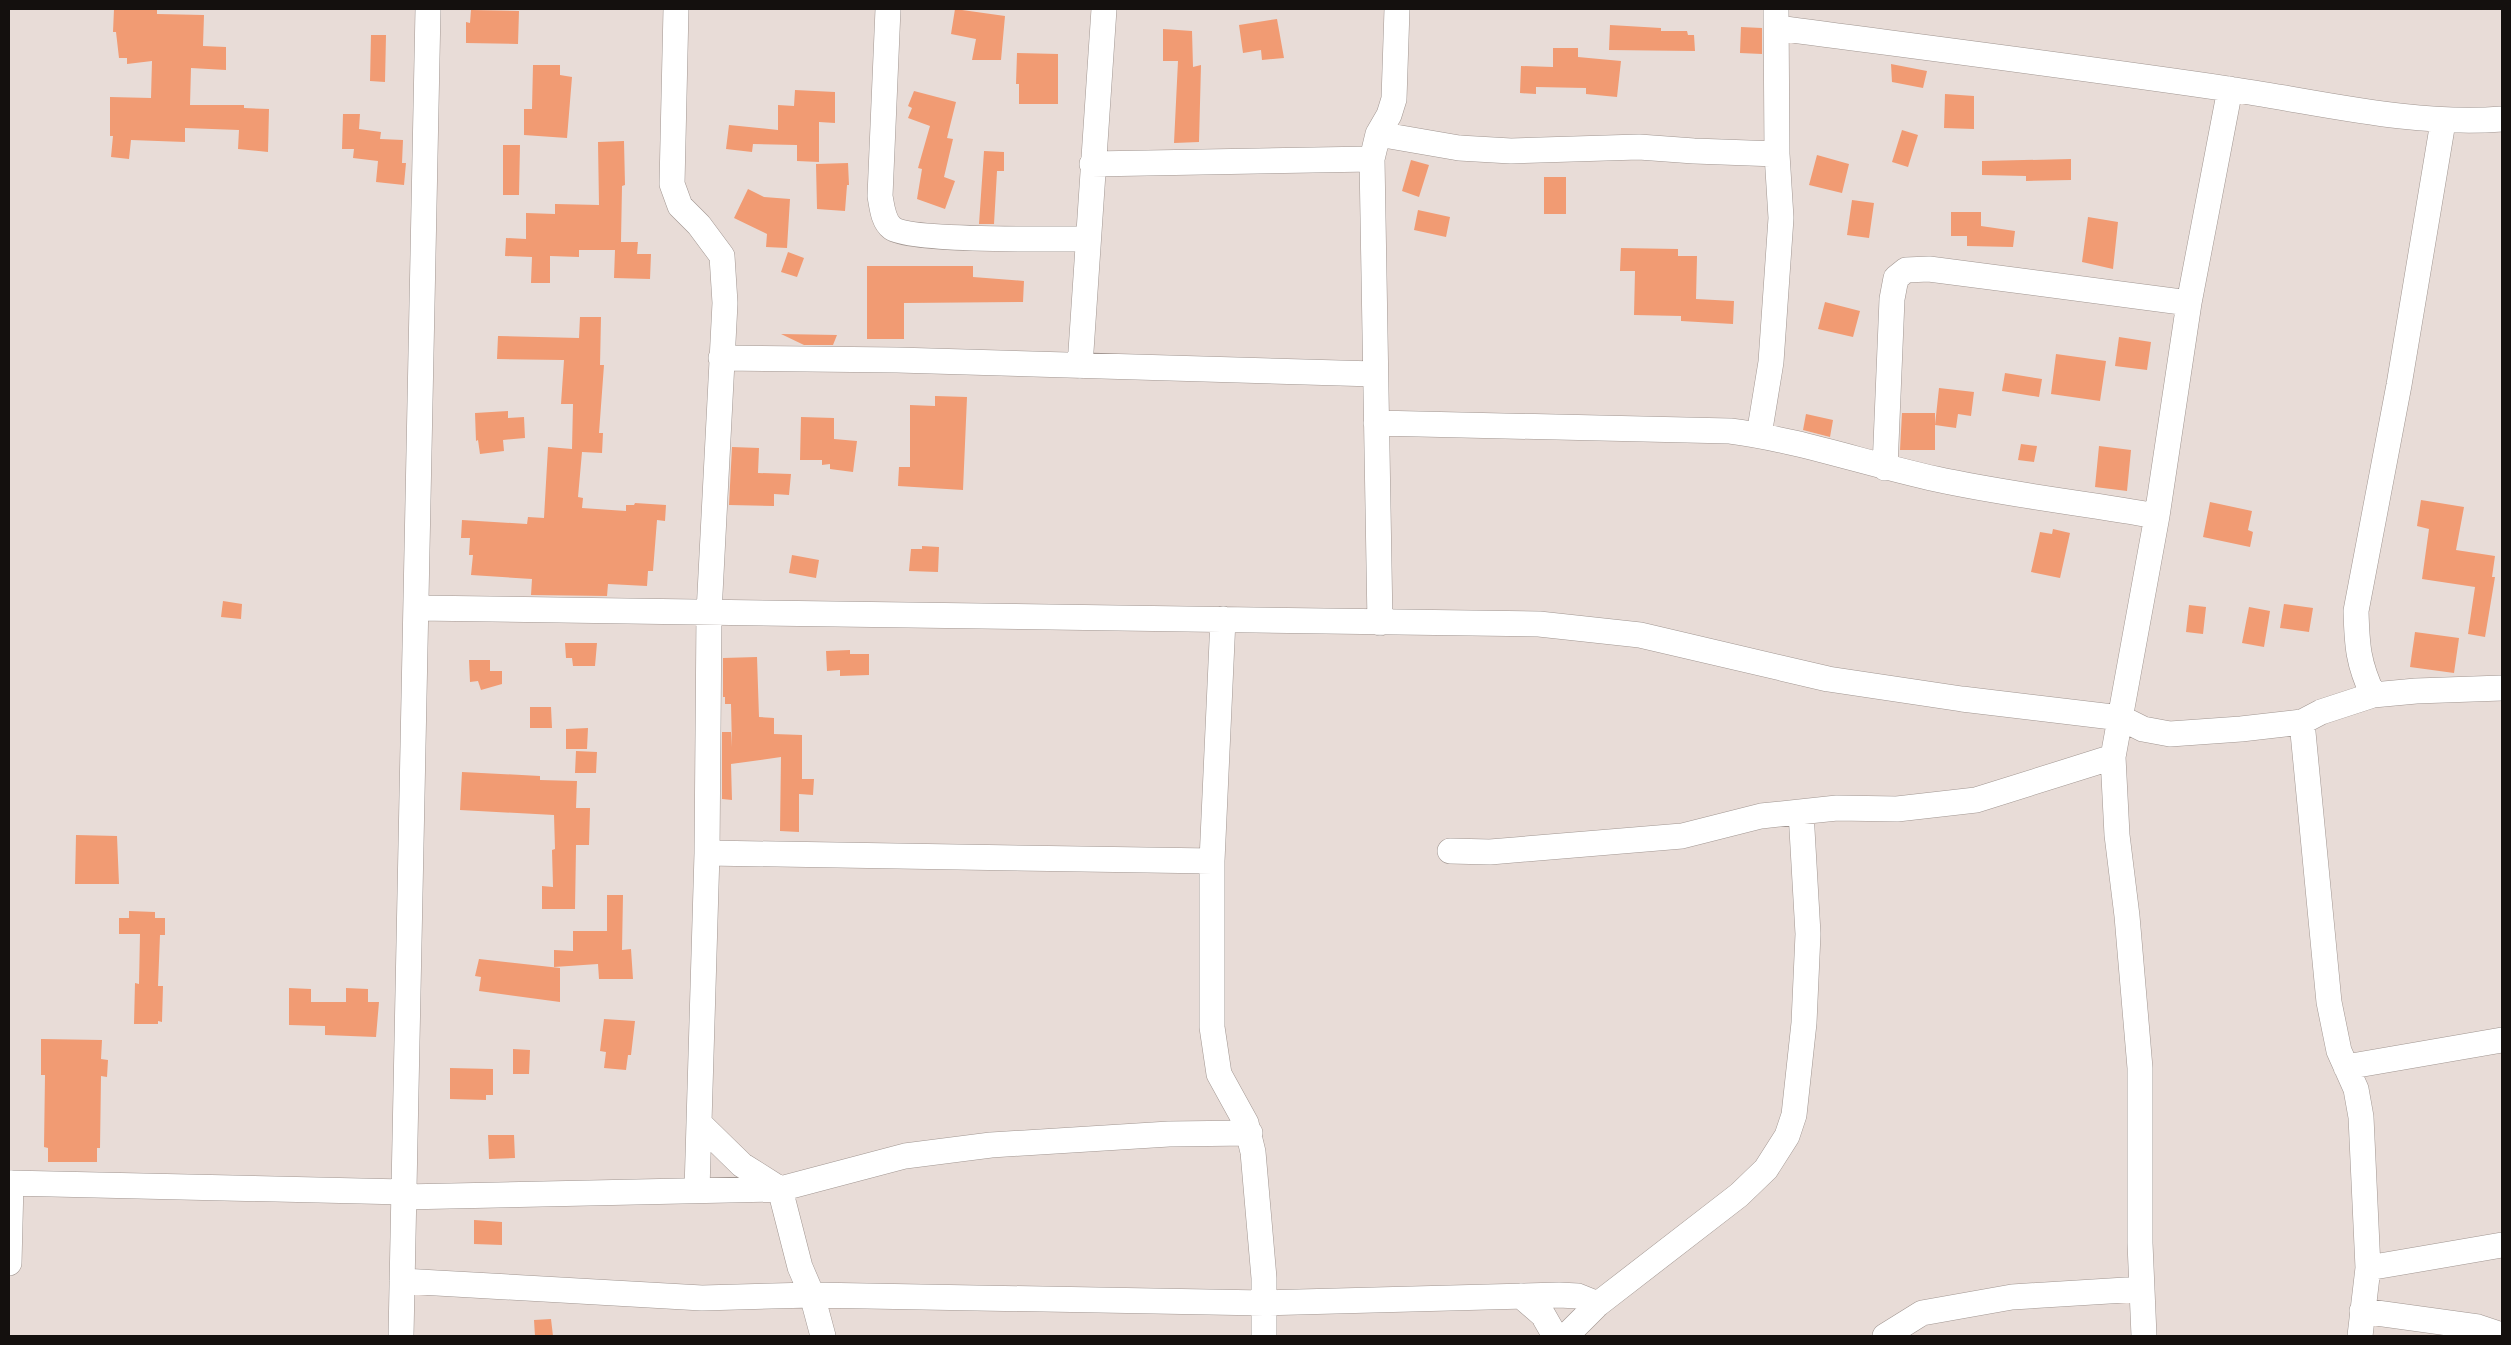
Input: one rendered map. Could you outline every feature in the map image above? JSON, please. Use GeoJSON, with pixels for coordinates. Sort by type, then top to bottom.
{"type":"FeatureCollection","features":[{"type":"Feature","properties":{"kind":"street"},"geometry":{"type":"LineString","coordinates":[[401,1336],[428,9]]}},
{"type":"Feature","properties":{"kind":"street"},"geometry":{"type":"LineString","coordinates":[[676,9],[672,184],[680,206],[700,225],[722,256],[725,303],[709,613],[707,853],[697,1190]]}},
{"type":"Feature","properties":{"kind":"street"},"geometry":{"type":"LineString","coordinates":[[888,9],[880,196],[885,220],[893,229],[930,236],[1087,239]]}},
{"type":"Feature","properties":{"kind":"street"},"geometry":{"type":"LineString","coordinates":[[1080,366],[1092,164],[1104,9]]}},
{"type":"Feature","properties":{"kind":"street"},"geometry":{"type":"LineString","coordinates":[[1380,623],[1372,159],[1378,134],[1389,116],[1394,99],[1397,9]]}},
{"type":"Feature","properties":{"kind":"street"},"geometry":{"type":"LineString","coordinates":[[1758,434],[1771,362],[1781,218],[1777,154],[1776,18],[2443,122],[2502,120]]}},
{"type":"Feature","properties":{"kind":"street"},"geometry":{"type":"LineString","coordinates":[[2144,1336],[2140,1068],[2127,916],[2117,835],[2114,757],[2157,516],[2189,303],[2230,89]]}},
{"type":"Feature","properties":{"kind":"street"},"geometry":{"type":"LineString","coordinates":[[2374,695],[2362,670],[2357,638],[2356,611],[2399,385],[2443,122]]}},
{"type":"Feature","properties":{"kind":"street"},"geometry":{"type":"LineString","coordinates":[[1378,134],[1459,148],[1510,151],[1639,146],[1694,151],[1777,154]]}},
{"type":"Feature","properties":{"kind":"street"},"geometry":{"type":"LineString","coordinates":[[1092,164],[1372,159]]}},
{"type":"Feature","properties":{"kind":"street"},"geometry":{"type":"LineString","coordinates":[[1885,468],[1892,300],[1896,278],[1906,270],[1930,269],[2189,303]]}},
{"type":"Feature","properties":{"kind":"street"},"geometry":{"type":"LineString","coordinates":[[721,358],[897,360],[1376,374]]}},
{"type":"Feature","properties":{"kind":"street"},"geometry":{"type":"LineString","coordinates":[[1376,423],[1730,430],[1758,434],[1885,468],[1964,486],[2157,516]]}},
{"type":"Feature","properties":{"kind":"street"},"geometry":{"type":"LineString","coordinates":[[416,608],[1539,624],[1640,635],[1828,679],[1962,700],[2122,718],[2143,729],[2170,734],[2302,722],[2321,712],[2374,695],[2416,691],[2502,688]]}},
{"type":"Feature","properties":{"kind":"street"},"geometry":{"type":"LineString","coordinates":[[1223,619],[1212,861],[1212,1027],[1219,1074],[1250,1133],[1264,1278],[1264,1336]]}},
{"type":"Feature","properties":{"kind":"street"},"geometry":{"type":"LineString","coordinates":[[2302,722],[2329,1002],[2339,1051],[2356,1089],[2361,1117],[2368,1268],[2360,1336]]}},
{"type":"Feature","properties":{"kind":"street"},"geometry":{"type":"LineString","coordinates":[[1450,851],[1490,852],[1682,836],[1761,816],[1837,808],[1897,809],[1976,800],[2114,757]]}},
{"type":"Feature","properties":{"kind":"street"},"geometry":{"type":"LineString","coordinates":[[1566,1336],[1598,1304],[1739,1195],[1766,1169],[1787,1136],[1794,1115],[1805,993],[1808,934],[1800,812]]}},
{"type":"Feature","properties":{"kind":"street"},"geometry":{"type":"LineString","coordinates":[[707,853],[1212,861]]}},
{"type":"Feature","properties":{"kind":"street"},"geometry":{"type":"LineString","coordinates":[[2346,1068],[2502,1040]]}},
{"type":"Feature","properties":{"kind":"street"},"geometry":{"type":"LineString","coordinates":[[699,1123],[742,1166],[780,1189],[800,1267],[812,1295],[823,1336]]}},
{"type":"Feature","properties":{"kind":"street"},"geometry":{"type":"LineString","coordinates":[[9,1263],[10,1183],[404,1194],[780,1189],[905,1156],[991,1145],[1169,1134],[1250,1133]]}},
{"type":"Feature","properties":{"kind":"street"},"geometry":{"type":"LineString","coordinates":[[2368,1268],[2502,1245]]}},
{"type":"Feature","properties":{"kind":"street"},"geometry":{"type":"LineString","coordinates":[[402,1281],[702,1298],[812,1295],[1264,1303],[1578,1296],[1598,1304]]}},
{"type":"Feature","properties":{"kind":"street"},"geometry":{"type":"LineString","coordinates":[[1885,1336],[1922,1314],[2012,1298],[2142,1289]]}},
{"type":"Feature","properties":{"kind":"street"},"geometry":{"type":"LineString","coordinates":[[1521,1296],[1543,1315],[1554,1336]]}},
{"type":"Feature","properties":{"kind":"street"},"geometry":{"type":"LineString","coordinates":[[2362,1311],[2478,1327],[2502,1335]]}},
{"type":"Feature","properties":{"kind":"building"},"geometry":{"type":"Polygon","coordinates":[[[114,9],[157,9],[157,14],[204,15],[203,46],[226,47],[226,70],[191,68],[190,105],[244,105],[244,108],[269,109],[268,152],[238,149],[239,130],[185,128],[185,142],[131,140],[129,159],[111,157],[113,136],[110,136],[110,97],[151,98],[152,61],[127,64],[127,58],[119,58],[116,32],[113,32],[114,9]]]}},
{"type":"Feature","properties":{"kind":"building"},"geometry":{"type":"Polygon","coordinates":[[[955,9],[1005,16],[1001,60],[972,60],[976,39],[951,34],[955,9]]]}},
{"type":"Feature","properties":{"kind":"building"},"geometry":{"type":"Polygon","coordinates":[[[471,10],[519,11],[518,44],[466,43],[466,22],[470,23],[471,10]]]}},
{"type":"Feature","properties":{"kind":"building"},"geometry":{"type":"Polygon","coordinates":[[[1277,19],[1284,58],[1262,60],[1261,50],[1243,53],[1239,25],[1277,19]]]}},
{"type":"Feature","properties":{"kind":"building"},"geometry":{"type":"Polygon","coordinates":[[[1610,25],[1661,28],[1661,31],[1687,31],[1688,35],[1694,35],[1695,51],[1609,50],[1610,25]]]}},
{"type":"Feature","properties":{"kind":"building"},"geometry":{"type":"Polygon","coordinates":[[[1741,27],[1762,28],[1762,54],[1740,53],[1741,27]]]}},
{"type":"Feature","properties":{"kind":"building"},"geometry":{"type":"Polygon","coordinates":[[[1163,29],[1192,31],[1193,67],[1201,65],[1199,142],[1174,143],[1178,61],[1163,61],[1163,29]]]}},
{"type":"Feature","properties":{"kind":"building"},"geometry":{"type":"Polygon","coordinates":[[[371,35],[386,35],[385,82],[370,81],[371,35]]]}},
{"type":"Feature","properties":{"kind":"building"},"geometry":{"type":"Polygon","coordinates":[[[1553,48],[1578,48],[1578,57],[1621,61],[1617,97],[1586,94],[1586,88],[1536,87],[1536,94],[1520,93],[1521,66],[1553,67],[1553,48]]]}},
{"type":"Feature","properties":{"kind":"building"},"geometry":{"type":"Polygon","coordinates":[[[1017,53],[1058,54],[1058,104],[1019,104],[1019,84],[1016,84],[1017,53]]]}},
{"type":"Feature","properties":{"kind":"building"},"geometry":{"type":"Polygon","coordinates":[[[1891,64],[1927,71],[1923,88],[1892,82],[1891,64]]]}},
{"type":"Feature","properties":{"kind":"building"},"geometry":{"type":"Polygon","coordinates":[[[533,65],[560,65],[560,75],[572,77],[567,138],[524,135],[524,109],[532,109],[533,65]]]}},
{"type":"Feature","properties":{"kind":"building"},"geometry":{"type":"Polygon","coordinates":[[[795,90],[835,92],[835,123],[819,122],[819,162],[797,161],[797,145],[753,144],[752,152],[726,149],[729,125],[778,130],[778,105],[794,106],[795,90]]]}},
{"type":"Feature","properties":{"kind":"building"},"geometry":{"type":"Polygon","coordinates":[[[914,91],[956,102],[947,138],[953,139],[944,177],[955,181],[945,209],[917,199],[922,169],[918,168],[930,126],[908,118],[912,108],[908,106],[914,91]]]}},
{"type":"Feature","properties":{"kind":"building"},"geometry":{"type":"Polygon","coordinates":[[[1945,94],[1974,96],[1974,129],[1944,128],[1945,94]]]}},
{"type":"Feature","properties":{"kind":"building"},"geometry":{"type":"Polygon","coordinates":[[[343,114],[360,114],[359,129],[381,132],[380,139],[403,140],[402,163],[406,163],[404,185],[376,182],[378,161],[353,158],[354,149],[342,149],[343,114]]]}},
{"type":"Feature","properties":{"kind":"building"},"geometry":{"type":"Polygon","coordinates":[[[1902,130],[1918,135],[1908,167],[1892,162],[1902,130]]]}},
{"type":"Feature","properties":{"kind":"building"},"geometry":{"type":"Polygon","coordinates":[[[624,141],[625,185],[622,186],[621,242],[638,242],[637,254],[651,254],[650,279],[614,278],[615,250],[579,250],[579,257],[550,256],[550,283],[531,283],[532,257],[505,256],[506,238],[526,239],[526,213],[555,214],[555,204],[599,205],[598,142],[624,141]]]}},
{"type":"Feature","properties":{"kind":"building"},"geometry":{"type":"Polygon","coordinates":[[[503,145],[520,145],[519,195],[503,195],[503,145]]]}},
{"type":"Feature","properties":{"kind":"building"},"geometry":{"type":"Polygon","coordinates":[[[984,151],[1004,152],[1004,171],[997,171],[994,224],[979,224],[984,151]]]}},
{"type":"Feature","properties":{"kind":"building"},"geometry":{"type":"Polygon","coordinates":[[[1817,155],[1849,164],[1842,193],[1809,185],[1817,155]]]}},
{"type":"Feature","properties":{"kind":"building"},"geometry":{"type":"Polygon","coordinates":[[[2071,159],[2071,180],[2026,181],[2026,176],[1982,175],[1982,161],[2071,159]]]}},
{"type":"Feature","properties":{"kind":"building"},"geometry":{"type":"Polygon","coordinates":[[[1411,160],[1429,165],[1419,197],[1402,191],[1411,160]]]}},
{"type":"Feature","properties":{"kind":"building"},"geometry":{"type":"Polygon","coordinates":[[[848,163],[849,185],[847,185],[845,211],[817,209],[816,164],[848,163]]]}},
{"type":"Feature","properties":{"kind":"building"},"geometry":{"type":"Polygon","coordinates":[[[1544,177],[1566,177],[1566,214],[1544,214],[1544,177]]]}},
{"type":"Feature","properties":{"kind":"building"},"geometry":{"type":"Polygon","coordinates":[[[748,189],[764,197],[790,199],[787,248],[766,247],[767,234],[734,218],[748,189]]]}},
{"type":"Feature","properties":{"kind":"building"},"geometry":{"type":"Polygon","coordinates":[[[1852,200],[1874,203],[1869,238],[1847,235],[1852,200]]]}},
{"type":"Feature","properties":{"kind":"building"},"geometry":{"type":"Polygon","coordinates":[[[1418,210],[1450,217],[1446,237],[1414,230],[1418,210]]]}},
{"type":"Feature","properties":{"kind":"building"},"geometry":{"type":"Polygon","coordinates":[[[1951,212],[1981,212],[1981,226],[2015,231],[2013,247],[1967,246],[1967,236],[1951,236],[1951,212]]]}},
{"type":"Feature","properties":{"kind":"building"},"geometry":{"type":"Polygon","coordinates":[[[2088,217],[2118,222],[2113,269],[2082,262],[2088,217]]]}},
{"type":"Feature","properties":{"kind":"building"},"geometry":{"type":"Polygon","coordinates":[[[1621,248],[1678,249],[1678,256],[1697,256],[1696,299],[1734,301],[1733,324],[1681,321],[1681,316],[1634,315],[1635,271],[1620,271],[1621,248]]]}},
{"type":"Feature","properties":{"kind":"building"},"geometry":{"type":"Polygon","coordinates":[[[788,252],[804,258],[797,277],[781,272],[788,252]]]}},
{"type":"Feature","properties":{"kind":"building"},"geometry":{"type":"Polygon","coordinates":[[[867,266],[973,266],[973,277],[1024,281],[1023,302],[904,303],[904,339],[867,339],[867,266]]]}},
{"type":"Feature","properties":{"kind":"building"},"geometry":{"type":"Polygon","coordinates":[[[1825,302],[1860,311],[1853,337],[1818,329],[1825,302]]]}},
{"type":"Feature","properties":{"kind":"building"},"geometry":{"type":"Polygon","coordinates":[[[580,317],[601,317],[600,365],[604,365],[599,433],[603,433],[602,453],[582,452],[578,497],[583,498],[582,508],[626,511],[626,505],[634,505],[635,503],[666,505],[665,521],[657,520],[653,571],[648,571],[647,586],[608,584],[607,596],[531,595],[532,579],[471,575],[473,555],[469,555],[470,538],[461,538],[462,520],[527,524],[528,517],[544,518],[548,447],[572,449],[573,404],[561,404],[564,360],[497,359],[498,336],[579,338],[580,317]]]}},
{"type":"Feature","properties":{"kind":"building"},"geometry":{"type":"Polygon","coordinates":[[[781,334],[837,335],[833,345],[804,345],[781,334]]]}},
{"type":"Feature","properties":{"kind":"building"},"geometry":{"type":"Polygon","coordinates":[[[2119,337],[2151,342],[2147,370],[2115,366],[2119,337]]]}},
{"type":"Feature","properties":{"kind":"building"},"geometry":{"type":"Polygon","coordinates":[[[2056,354],[2106,361],[2100,401],[2051,394],[2056,354]]]}},
{"type":"Feature","properties":{"kind":"building"},"geometry":{"type":"Polygon","coordinates":[[[2005,373],[2042,379],[2039,397],[2002,391],[2005,373]]]}},
{"type":"Feature","properties":{"kind":"building"},"geometry":{"type":"Polygon","coordinates":[[[1939,388],[1974,392],[1971,416],[1958,414],[1956,428],[1935,425],[1939,388]]]}},
{"type":"Feature","properties":{"kind":"building"},"geometry":{"type":"Polygon","coordinates":[[[935,396],[967,397],[963,490],[898,486],[899,467],[910,467],[910,405],[935,406],[935,396]]]}},
{"type":"Feature","properties":{"kind":"building"},"geometry":{"type":"Polygon","coordinates":[[[508,411],[508,418],[524,417],[525,438],[503,440],[504,451],[480,454],[478,440],[476,441],[475,413],[508,411]]]}},
{"type":"Feature","properties":{"kind":"building"},"geometry":{"type":"Polygon","coordinates":[[[1902,413],[1935,413],[1935,450],[1900,450],[1902,413]]]}},
{"type":"Feature","properties":{"kind":"building"},"geometry":{"type":"Polygon","coordinates":[[[1806,414],[1833,420],[1830,437],[1803,430],[1806,414]]]}},
{"type":"Feature","properties":{"kind":"building"},"geometry":{"type":"Polygon","coordinates":[[[801,417],[834,418],[834,439],[857,441],[853,472],[830,469],[830,464],[822,465],[822,460],[800,460],[801,417]]]}},
{"type":"Feature","properties":{"kind":"building"},"geometry":{"type":"Polygon","coordinates":[[[2021,444],[2037,446],[2034,462],[2018,460],[2021,444]]]}},
{"type":"Feature","properties":{"kind":"building"},"geometry":{"type":"Polygon","coordinates":[[[2099,446],[2131,450],[2127,491],[2095,487],[2099,446]]]}},
{"type":"Feature","properties":{"kind":"building"},"geometry":{"type":"Polygon","coordinates":[[[732,447],[759,448],[758,473],[791,474],[789,495],[774,494],[774,506],[729,505],[732,447]]]}},
{"type":"Feature","properties":{"kind":"building"},"geometry":{"type":"Polygon","coordinates":[[[2421,500],[2464,507],[2456,550],[2495,556],[2492,577],[2495,577],[2485,637],[2468,634],[2475,587],[2422,579],[2429,529],[2417,526],[2421,500]]]}},
{"type":"Feature","properties":{"kind":"building"},"geometry":{"type":"Polygon","coordinates":[[[2210,502],[2252,511],[2248,530],[2253,532],[2250,547],[2203,537],[2210,502]]]}},
{"type":"Feature","properties":{"kind":"building"},"geometry":{"type":"Polygon","coordinates":[[[2053,529],[2070,533],[2060,578],[2031,572],[2040,532],[2052,534],[2053,529]]]}},
{"type":"Feature","properties":{"kind":"building"},"geometry":{"type":"Polygon","coordinates":[[[922,546],[939,547],[938,572],[909,571],[911,549],[922,549],[922,546]]]}},
{"type":"Feature","properties":{"kind":"building"},"geometry":{"type":"Polygon","coordinates":[[[792,555],[819,560],[816,578],[789,573],[792,555]]]}},
{"type":"Feature","properties":{"kind":"building"},"geometry":{"type":"Polygon","coordinates":[[[223,601],[242,604],[241,619],[221,617],[223,601]]]}},
{"type":"Feature","properties":{"kind":"building"},"geometry":{"type":"Polygon","coordinates":[[[2284,604],[2313,608],[2309,632],[2280,628],[2284,604]]]}},
{"type":"Feature","properties":{"kind":"building"},"geometry":{"type":"Polygon","coordinates":[[[2189,605],[2206,607],[2203,634],[2186,632],[2189,605]]]}},
{"type":"Feature","properties":{"kind":"building"},"geometry":{"type":"Polygon","coordinates":[[[2249,607],[2270,611],[2264,647],[2242,643],[2249,607]]]}},
{"type":"Feature","properties":{"kind":"building"},"geometry":{"type":"Polygon","coordinates":[[[2415,632],[2459,638],[2454,673],[2410,667],[2415,632]]]}},
{"type":"Feature","properties":{"kind":"building"},"geometry":{"type":"Polygon","coordinates":[[[565,643],[597,643],[595,666],[573,666],[572,658],[566,658],[565,643]]]}},
{"type":"Feature","properties":{"kind":"building"},"geometry":{"type":"Polygon","coordinates":[[[850,650],[850,654],[869,654],[869,675],[840,676],[840,670],[827,671],[826,651],[850,650]]]}},
{"type":"Feature","properties":{"kind":"building"},"geometry":{"type":"Polygon","coordinates":[[[757,657],[759,717],[774,718],[774,734],[802,735],[802,779],[814,779],[813,795],[799,794],[799,832],[780,831],[781,757],[731,764],[732,800],[722,799],[722,732],[731,732],[732,747],[731,704],[725,704],[725,697],[723,697],[723,658],[757,657]]]}},
{"type":"Feature","properties":{"kind":"building"},"geometry":{"type":"Polygon","coordinates":[[[469,660],[490,660],[490,671],[502,671],[502,684],[481,690],[478,681],[470,682],[469,660]]]}},
{"type":"Feature","properties":{"kind":"building"},"geometry":{"type":"Polygon","coordinates":[[[530,707],[551,707],[552,728],[530,728],[530,707]]]}},
{"type":"Feature","properties":{"kind":"building"},"geometry":{"type":"Polygon","coordinates":[[[588,728],[587,749],[566,749],[566,729],[588,728]]]}},
{"type":"Feature","properties":{"kind":"building"},"geometry":{"type":"Polygon","coordinates":[[[576,751],[597,752],[596,773],[575,773],[576,751]]]}},
{"type":"Feature","properties":{"kind":"building"},"geometry":{"type":"Polygon","coordinates":[[[462,772],[540,776],[540,780],[577,781],[576,808],[590,808],[589,845],[576,845],[575,909],[542,909],[542,886],[553,887],[552,850],[555,849],[554,815],[460,810],[462,772]]]}},
{"type":"Feature","properties":{"kind":"building"},"geometry":{"type":"Polygon","coordinates":[[[76,835],[117,836],[119,884],[75,884],[76,835]]]}},
{"type":"Feature","properties":{"kind":"building"},"geometry":{"type":"Polygon","coordinates":[[[607,895],[623,895],[622,950],[631,949],[633,979],[599,979],[598,964],[554,967],[554,950],[573,951],[573,931],[607,931],[607,895]]]}},
{"type":"Feature","properties":{"kind":"building"},"geometry":{"type":"Polygon","coordinates":[[[129,911],[155,912],[155,918],[165,918],[165,935],[160,935],[158,986],[163,986],[162,1022],[158,1021],[158,1024],[134,1024],[135,983],[139,984],[140,934],[119,934],[119,918],[129,918],[129,911]]]}},
{"type":"Feature","properties":{"kind":"building"},"geometry":{"type":"Polygon","coordinates":[[[479,959],[560,968],[560,1002],[479,991],[481,977],[475,976],[479,959]]]}},
{"type":"Feature","properties":{"kind":"building"},"geometry":{"type":"Polygon","coordinates":[[[289,988],[311,989],[311,1002],[346,1002],[346,988],[368,989],[368,1002],[379,1002],[376,1037],[325,1035],[325,1026],[289,1025],[289,988]]]}},
{"type":"Feature","properties":{"kind":"building"},"geometry":{"type":"Polygon","coordinates":[[[604,1019],[635,1021],[631,1055],[628,1055],[626,1070],[604,1068],[606,1052],[600,1051],[604,1019]]]}},
{"type":"Feature","properties":{"kind":"building"},"geometry":{"type":"Polygon","coordinates":[[[41,1039],[102,1040],[101,1059],[108,1060],[107,1077],[101,1076],[100,1148],[97,1148],[97,1162],[48,1162],[48,1148],[44,1147],[45,1075],[41,1075],[41,1039]]]}},
{"type":"Feature","properties":{"kind":"building"},"geometry":{"type":"Polygon","coordinates":[[[513,1049],[530,1050],[529,1074],[513,1074],[513,1049]]]}},
{"type":"Feature","properties":{"kind":"building"},"geometry":{"type":"Polygon","coordinates":[[[450,1068],[493,1069],[493,1095],[486,1095],[486,1100],[450,1099],[450,1068]]]}},
{"type":"Feature","properties":{"kind":"building"},"geometry":{"type":"Polygon","coordinates":[[[488,1135],[514,1135],[515,1158],[489,1159],[488,1135]]]}},
{"type":"Feature","properties":{"kind":"building"},"geometry":{"type":"Polygon","coordinates":[[[474,1220],[502,1222],[502,1245],[474,1244],[474,1220]]]}},
{"type":"Feature","properties":{"kind":"building"},"geometry":{"type":"Polygon","coordinates":[[[551,1319],[553,1336],[535,1336],[534,1320],[551,1319]]]}}]}
